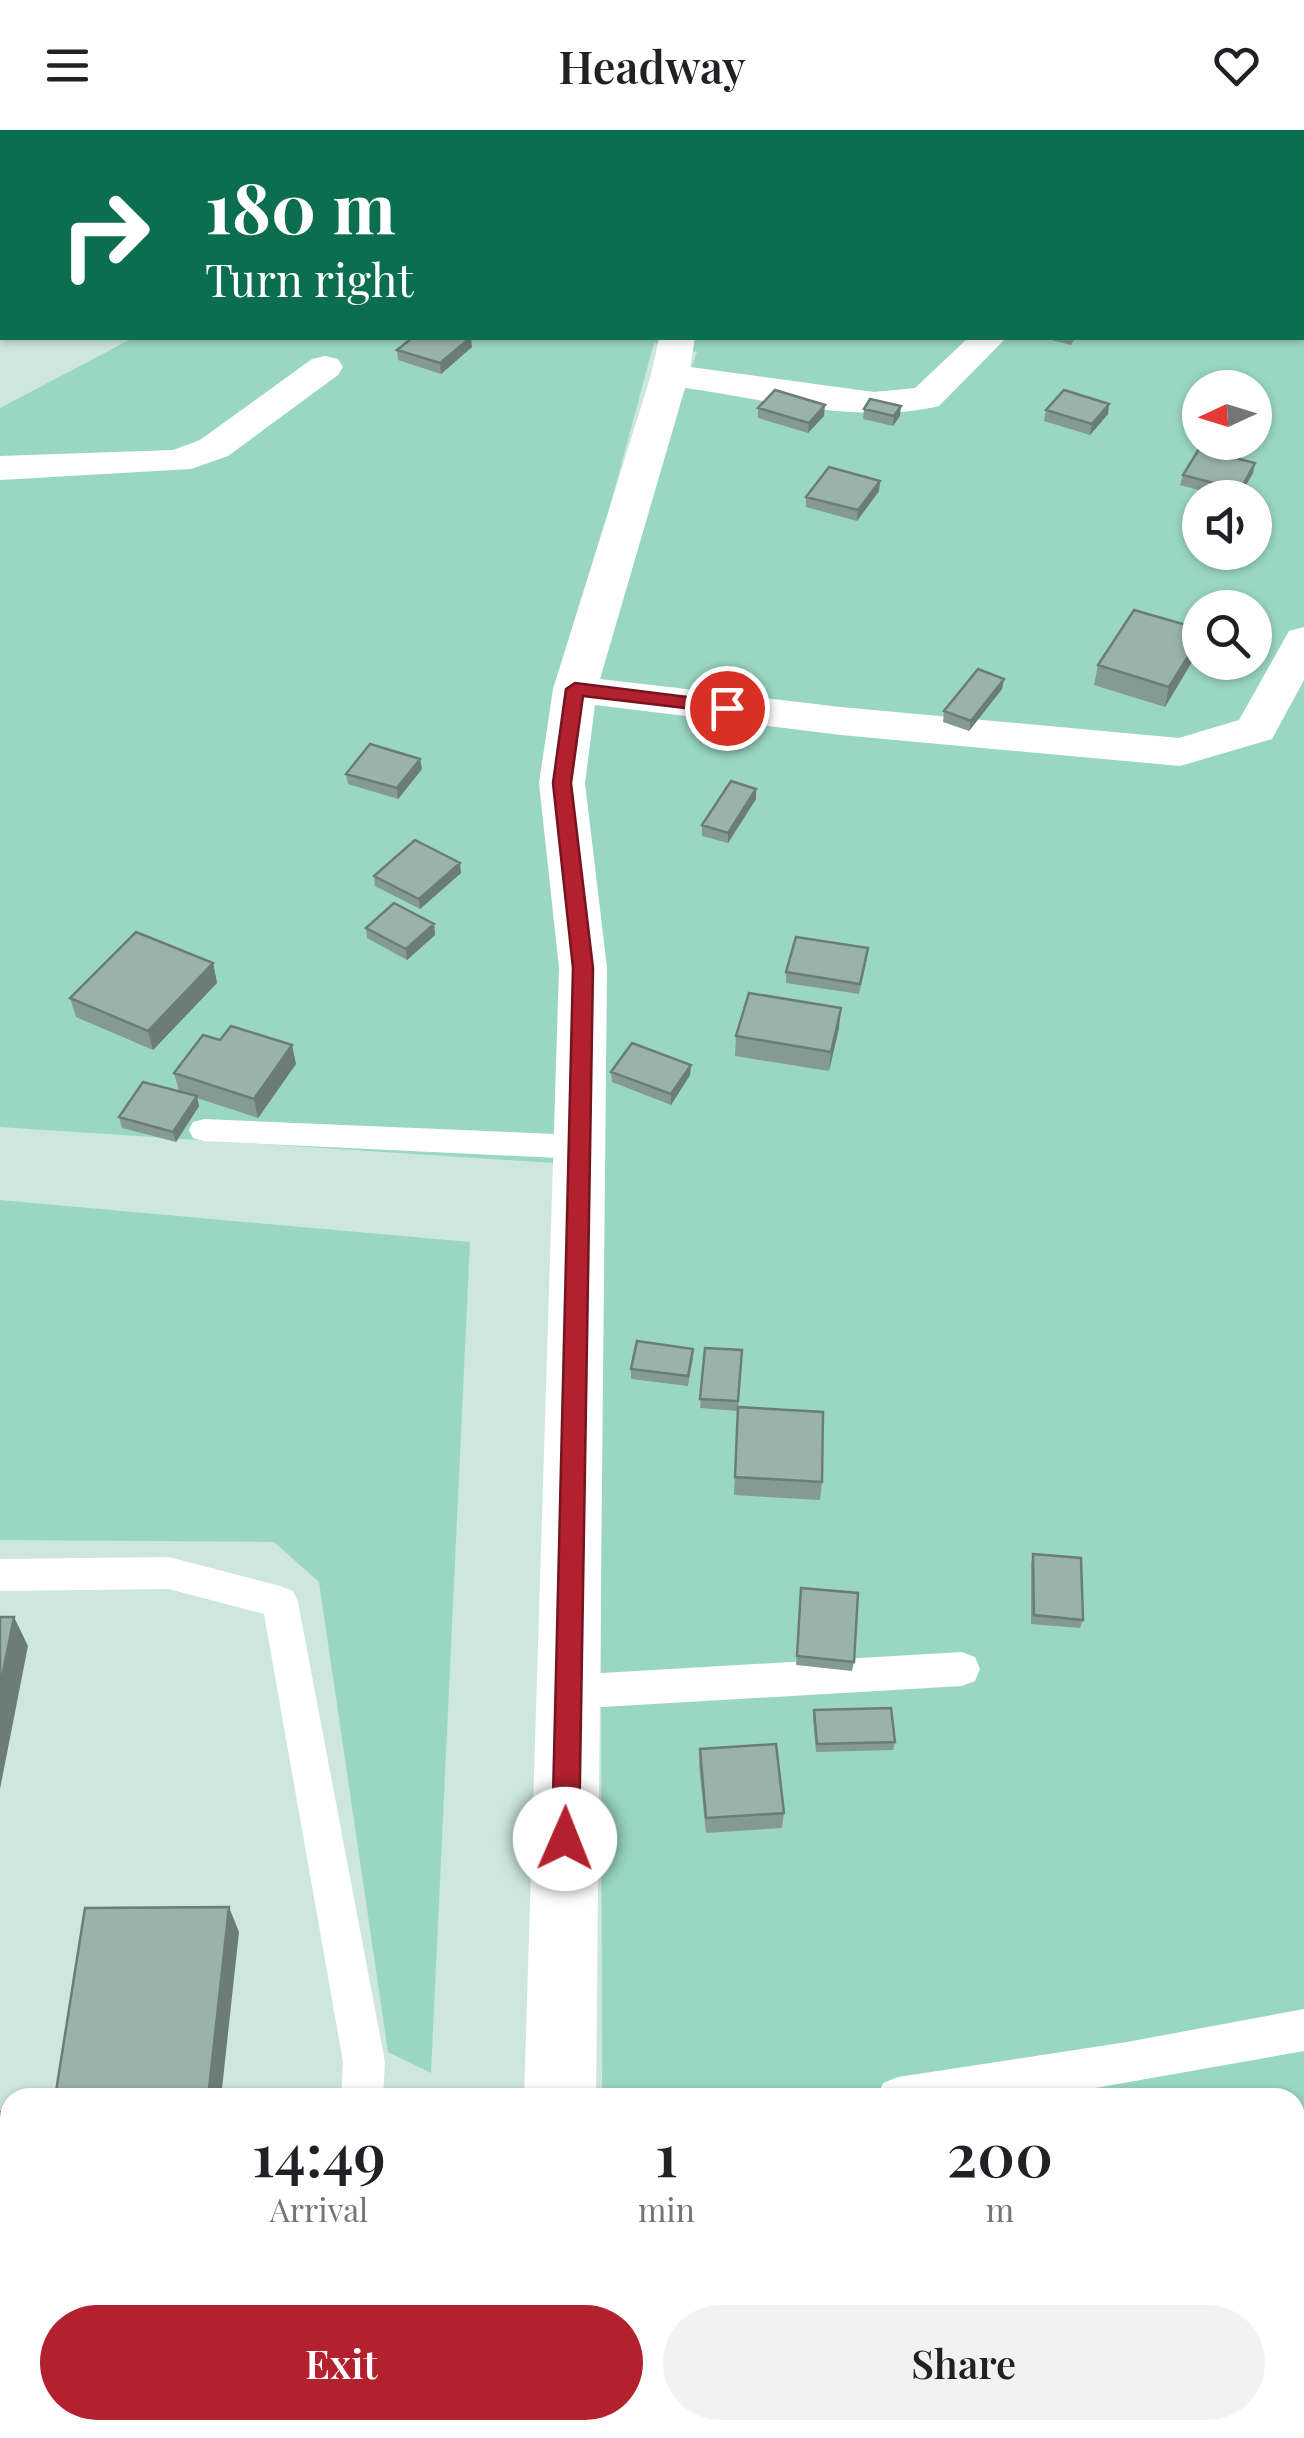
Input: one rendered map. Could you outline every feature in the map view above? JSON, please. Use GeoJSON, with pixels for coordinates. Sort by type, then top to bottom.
{"type":"FeatureCollection","features":[{"type":"Feature","properties":{"kind":"street"},"geometry":{"type":"LineString","coordinates":[[560,2088],[583,968],[562,783],[575,689],[673,356],[874,402],[926,398],[986,340]]}},
{"type":"Feature","properties":{"kind":"street"},"geometry":{"type":"LineString","coordinates":[[0,468],[176,461],[214,448],[324,367]]}},
{"type":"Feature","properties":{"kind":"street"},"geometry":{"type":"LineString","coordinates":[[575,689],[860,724],[1180,752],[1256,729],[1304,640]]}},
{"type":"Feature","properties":{"kind":"lane"},"geometry":{"type":"LineString","coordinates":[[204,1130],[579,1147]]}},
{"type":"Feature","properties":{"kind":"lane"},"geometry":{"type":"LineString","coordinates":[[0,1575],[169,1573],[280,1602],[364,2062],[363,2088]]}},
{"type":"Feature","properties":{"kind":"lane"},"geometry":{"type":"LineString","coordinates":[[568,1692],[962,1669]]}},
{"type":"Feature","properties":{"kind":"lane"},"geometry":{"type":"LineString","coordinates":[[965,2088],[1126,2064],[1304,2030]]}},
{"type":"Feature","properties":{"kind":"green space"},"geometry":{"type":"Polygon","coordinates":[[[129,340],[1304,340],[1304,2088],[602,2088],[600,1166],[0,1127],[0,408],[129,340]],[[654,343],[609,510],[640,505],[697,352],[654,343]]]}},
{"type":"Feature","properties":{"kind":"green space"},"geometry":{"type":"Polygon","coordinates":[[[0,1200],[470,1242],[431,2073],[388,2052],[319,1582],[274,1542],[0,1540],[0,1200]]]}},
{"type":"Feature","properties":{"kind":"building"},"geometry":{"type":"Polygon","coordinates":[[[410,340],[468,340],[440,363],[397,350],[410,340]]]}},
{"type":"Feature","properties":{"kind":"building"},"geometry":{"type":"Polygon","coordinates":[[[775,390],[825,405],[809,423],[758,408],[775,390]]]}},
{"type":"Feature","properties":{"kind":"building"},"geometry":{"type":"Polygon","coordinates":[[[1064,390],[1109,404],[1092,424],[1046,410],[1064,390]]]}},
{"type":"Feature","properties":{"kind":"building"},"geometry":{"type":"Polygon","coordinates":[[[870,399],[901,406],[894,416],[864,409],[870,399]]]}},
{"type":"Feature","properties":{"kind":"building"},"geometry":{"type":"Polygon","coordinates":[[[1192,460],[1255,463],[1246,480],[1202,480],[1183,475],[1192,460]]]}},
{"type":"Feature","properties":{"kind":"building"},"geometry":{"type":"Polygon","coordinates":[[[829,467],[880,481],[858,510],[806,497],[829,467]]]}},
{"type":"Feature","properties":{"kind":"building"},"geometry":{"type":"Polygon","coordinates":[[[1134,610],[1182,624],[1182,666],[1169,687],[1098,665],[1134,610]]]}},
{"type":"Feature","properties":{"kind":"building"},"geometry":{"type":"Polygon","coordinates":[[[978,669],[1004,679],[971,721],[944,711],[978,669]]]}},
{"type":"Feature","properties":{"kind":"building"},"geometry":{"type":"Polygon","coordinates":[[[370,744],[420,759],[397,788],[346,774],[370,744]]]}},
{"type":"Feature","properties":{"kind":"building"},"geometry":{"type":"Polygon","coordinates":[[[731,781],[756,789],[728,833],[702,825],[731,781]]]}},
{"type":"Feature","properties":{"kind":"building"},"geometry":{"type":"Polygon","coordinates":[[[415,840],[460,863],[419,899],[374,876],[415,840]]]}},
{"type":"Feature","properties":{"kind":"building"},"geometry":{"type":"Polygon","coordinates":[[[394,903],[434,924],[406,949],[366,928],[394,903]]]}},
{"type":"Feature","properties":{"kind":"building"},"geometry":{"type":"Polygon","coordinates":[[[136,932],[213,963],[148,1031],[70,998],[136,932]]]}},
{"type":"Feature","properties":{"kind":"building"},"geometry":{"type":"Polygon","coordinates":[[[796,937],[868,948],[860,984],[786,972],[796,937]]]}},
{"type":"Feature","properties":{"kind":"building"},"geometry":{"type":"Polygon","coordinates":[[[749,993],[841,1008],[831,1052],[736,1036],[749,993]]]}},
{"type":"Feature","properties":{"kind":"building"},"geometry":{"type":"Polygon","coordinates":[[[231,1026],[292,1045],[254,1099],[174,1073],[203,1035],[220,1040],[231,1026]]]}},
{"type":"Feature","properties":{"kind":"building"},"geometry":{"type":"Polygon","coordinates":[[[632,1043],[691,1065],[671,1094],[611,1072],[632,1043]]]}},
{"type":"Feature","properties":{"kind":"building"},"geometry":{"type":"Polygon","coordinates":[[[143,1082],[197,1096],[173,1132],[119,1117],[143,1082]]]}},
{"type":"Feature","properties":{"kind":"building"},"geometry":{"type":"Polygon","coordinates":[[[637,1341],[693,1349],[688,1376],[631,1369],[637,1341]]]}},
{"type":"Feature","properties":{"kind":"building"},"geometry":{"type":"Polygon","coordinates":[[[705,1348],[742,1350],[738,1401],[700,1399],[705,1348]]]}},
{"type":"Feature","properties":{"kind":"building"},"geometry":{"type":"Polygon","coordinates":[[[738,1407],[823,1412],[822,1482],[735,1477],[738,1407]]]}},
{"type":"Feature","properties":{"kind":"building"},"geometry":{"type":"Polygon","coordinates":[[[1033,1554],[1081,1558],[1083,1620],[1034,1615],[1033,1554]]]}},
{"type":"Feature","properties":{"kind":"building"},"geometry":{"type":"Polygon","coordinates":[[[801,1588],[858,1593],[854,1662],[797,1656],[801,1588]]]}},
{"type":"Feature","properties":{"kind":"building"},"geometry":{"type":"Polygon","coordinates":[[[0,1617],[14,1617],[0,1687],[0,1617]]]}},
{"type":"Feature","properties":{"kind":"building"},"geometry":{"type":"Polygon","coordinates":[[[891,1708],[895,1742],[817,1744],[814,1710],[891,1708]]]}},
{"type":"Feature","properties":{"kind":"building"},"geometry":{"type":"Polygon","coordinates":[[[776,1744],[784,1813],[706,1818],[700,1749],[776,1744]]]}},
{"type":"Feature","properties":{"kind":"building"},"geometry":{"type":"Polygon","coordinates":[[[229,1907],[209,2088],[57,2088],[85,1908],[229,1907]]]}},
{"type":"Feature","properties":{"kind":"route"},"geometry":{"type":"LineString","coordinates":[[565,1839],[583,968],[562,783],[575,689],[727,708]]}}]}
